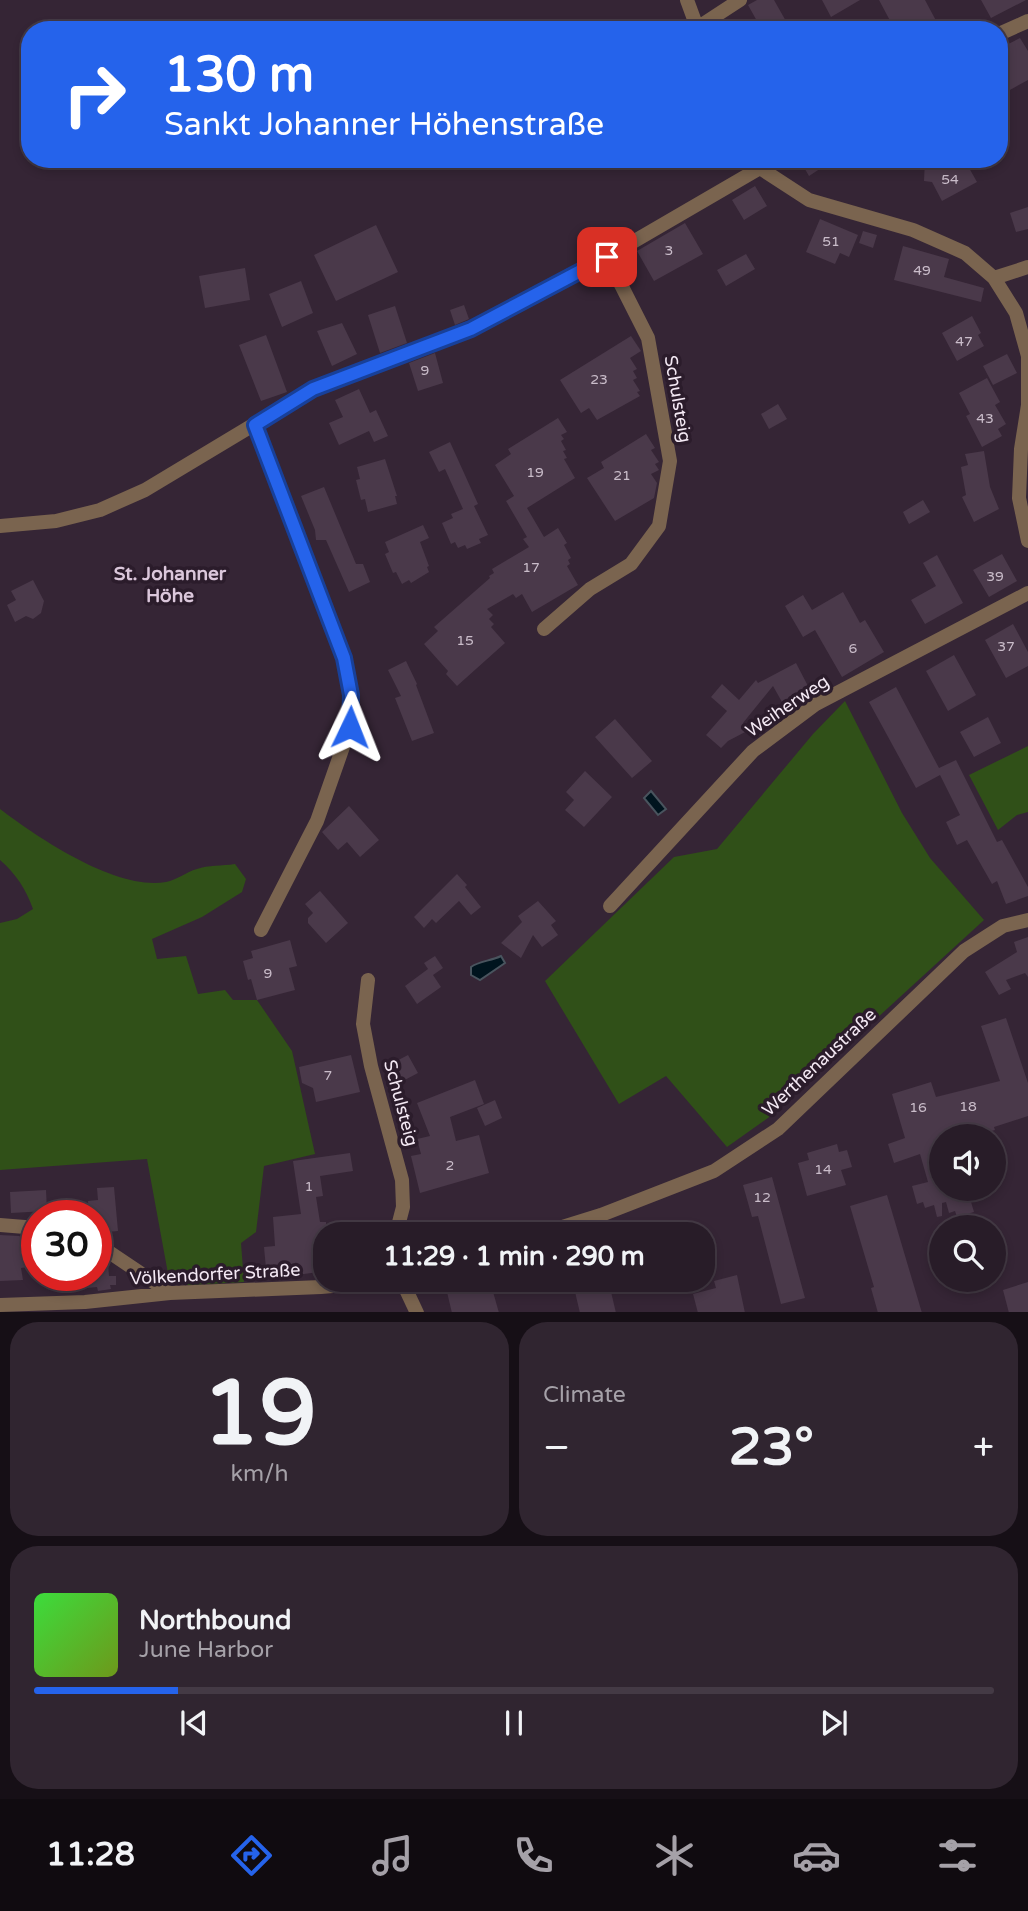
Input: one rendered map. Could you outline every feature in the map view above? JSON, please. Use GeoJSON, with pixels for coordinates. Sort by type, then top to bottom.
{"type":"FeatureCollection","features":[{"type":"Feature","properties":{"kind":"street"},"geometry":{"type":"LineString","coordinates":[[687,0],[694,21]]}},
{"type":"Feature","properties":{"kind":"street"},"geometry":{"type":"LineString","coordinates":[[709,21],[740,0]]}},
{"type":"Feature","properties":{"kind":"street"},"geometry":{"type":"LineString","coordinates":[[1008,30],[1028,21]]}},
{"type":"Feature","properties":{"kind":"street"},"geometry":{"type":"LineString","coordinates":[[0,526],[57,521],[100,510],[145,490],[313,389],[471,329],[607,257],[751,168]]}},
{"type":"Feature","properties":{"kind":"street"},"geometry":{"type":"LineString","coordinates":[[763,168],[809,200],[913,230],[965,253],[994,278],[1016,313],[1028,356],[1028,405],[1019,498],[1028,541]]}},
{"type":"Feature","properties":{"kind":"street","name":"Schulsteig"},"geometry":{"type":"LineString","coordinates":[[544,629],[590,589],[631,564],[659,526],[662,513],[670,461],[648,338],[607,257]]}},
{"type":"Feature","properties":{"kind":"street"},"geometry":{"type":"LineString","coordinates":[[994,278],[1028,267]]}},
{"type":"Feature","properties":{"kind":"street"},"geometry":{"type":"LineString","coordinates":[[255,425],[344,658],[351,695],[350,727],[317,821],[261,929]]}},
{"type":"Feature","properties":{"kind":"street","name":"Weiherweg"},"geometry":{"type":"LineString","coordinates":[[610,906],[753,751],[816,704],[1028,593]]}},
{"type":"Feature","properties":{"kind":"street","name":"Werthenaustraße"},"geometry":{"type":"LineString","coordinates":[[579,1222],[714,1171],[778,1129],[964,951],[1003,926],[1028,920]]}},
{"type":"Feature","properties":{"kind":"street","name":"Schulsteig"},"geometry":{"type":"LineString","coordinates":[[368,981],[363,1024],[371,1066],[402,1180],[403,1207],[399,1222]]}},
{"type":"Feature","properties":{"kind":"street"},"geometry":{"type":"LineString","coordinates":[[0,1225],[21,1227]]}},
{"type":"Feature","properties":{"kind":"street"},"geometry":{"type":"LineString","coordinates":[[112,1255],[170,1293]]}},
{"type":"Feature","properties":{"kind":"street","name":"Völkendorfer Straße"},"geometry":{"type":"LineString","coordinates":[[0,1305],[85,1302],[170,1293],[313,1287]]}},
{"type":"Feature","properties":{"kind":"street"},"geometry":{"type":"LineString","coordinates":[[407,1292],[417,1312]]}},
{"type":"Feature","properties":{"kind":"green space"},"geometry":{"type":"Polygon","coordinates":[[[845,701],[902,813],[930,858],[984,920],[768,1118],[727,1147],[666,1076],[619,1104],[545,981],[674,857],[717,849],[813,734],[845,701]]]}},
{"type":"Feature","properties":{"kind":"green space"},"geometry":{"type":"Polygon","coordinates":[[[1028,746],[1028,812],[1017,815],[998,830],[969,775],[1028,746]]]}},
{"type":"Feature","properties":{"kind":"green space"},"geometry":{"type":"Polygon","coordinates":[[[0,809],[79,860],[125,878],[146,883],[166,882],[201,868],[235,864],[246,879],[242,892],[202,917],[152,939],[157,959],[186,956],[198,994],[225,990],[233,1000],[257,1000],[292,1051],[315,1154],[264,1166],[256,1232],[241,1243],[244,1282],[188,1285],[169,1279],[147,1159],[0,1170],[0,923],[17,919],[33,909],[20,882],[0,860],[0,809]]]}},
{"type":"Feature","properties":{"kind":"water"},"geometry":{"type":"Polygon","coordinates":[[[651,791],[666,809],[658,815],[644,798],[651,791]]]}},
{"type":"Feature","properties":{"kind":"water"},"geometry":{"type":"Polygon","coordinates":[[[501,956],[505,963],[480,980],[471,975],[471,967],[501,956]]]}},
{"type":"Feature","properties":{"kind":"building"},"geometry":{"type":"Polygon","coordinates":[[[757,0],[774,0],[786,21],[757,21],[748,5],[757,0]]]}},
{"type":"Feature","properties":{"kind":"building"},"geometry":{"type":"Polygon","coordinates":[[[822,0],[860,0],[831,17],[822,0]]]}},
{"type":"Feature","properties":{"kind":"building"},"geometry":{"type":"Polygon","coordinates":[[[879,0],[925,0],[936,21],[890,21],[879,0]]]}},
{"type":"Feature","properties":{"kind":"building"},"geometry":{"type":"Polygon","coordinates":[[[981,0],[1026,0],[991,18],[981,0]]]}},
{"type":"Feature","properties":{"kind":"building"},"geometry":{"type":"Polygon","coordinates":[[[1020,38],[1028,51],[1028,80],[1008,91],[1008,44],[1020,38]]]}},
{"type":"Feature","properties":{"kind":"building"},"geometry":{"type":"Polygon","coordinates":[[[804,168],[821,168],[809,176],[804,168]]]}},
{"type":"Feature","properties":{"kind":"building"},"geometry":{"type":"Polygon","coordinates":[[[925,168],[969,168],[977,182],[942,201],[932,182],[924,181],[925,168]]]}},
{"type":"Feature","properties":{"kind":"building"},"geometry":{"type":"Polygon","coordinates":[[[755,186],[767,206],[744,220],[732,200],[755,186]]]}},
{"type":"Feature","properties":{"kind":"building"},"geometry":{"type":"Polygon","coordinates":[[[1028,207],[1028,229],[1016,232],[1010,213],[1028,207]]]}},
{"type":"Feature","properties":{"kind":"building"},"geometry":{"type":"Polygon","coordinates":[[[820,219],[858,235],[849,257],[840,253],[835,264],[806,252],[820,219]]]}},
{"type":"Feature","properties":{"kind":"building"},"geometry":{"type":"Polygon","coordinates":[[[685,223],[703,254],[654,281],[637,251],[685,223]]]}},
{"type":"Feature","properties":{"kind":"building"},"geometry":{"type":"Polygon","coordinates":[[[376,225],[398,272],[336,301],[314,255],[376,225]]]}},
{"type":"Feature","properties":{"kind":"building"},"geometry":{"type":"Polygon","coordinates":[[[863,231],[877,235],[873,248],[859,243],[863,231]]]}},
{"type":"Feature","properties":{"kind":"building"},"geometry":{"type":"Polygon","coordinates":[[[903,246],[949,259],[944,277],[984,288],[981,302],[894,280],[903,246]]]}},
{"type":"Feature","properties":{"kind":"building"},"geometry":{"type":"Polygon","coordinates":[[[746,254],[755,269],[726,286],[717,270],[746,254]]]}},
{"type":"Feature","properties":{"kind":"building"},"geometry":{"type":"Polygon","coordinates":[[[245,268],[250,300],[205,308],[199,276],[245,268]]]}},
{"type":"Feature","properties":{"kind":"building"},"geometry":{"type":"Polygon","coordinates":[[[301,281],[313,313],[282,327],[269,294],[301,281]]]}},
{"type":"Feature","properties":{"kind":"building"},"geometry":{"type":"Polygon","coordinates":[[[464,305],[469,319],[455,325],[450,310],[464,305]]]}},
{"type":"Feature","properties":{"kind":"building"},"geometry":{"type":"Polygon","coordinates":[[[395,306],[407,343],[380,353],[368,315],[395,306]]]}},
{"type":"Feature","properties":{"kind":"building"},"geometry":{"type":"Polygon","coordinates":[[[972,316],[984,346],[957,361],[942,333],[972,316]]]}},
{"type":"Feature","properties":{"kind":"building"},"geometry":{"type":"Polygon","coordinates":[[[342,323],[357,354],[332,366],[317,331],[342,323]]]}},
{"type":"Feature","properties":{"kind":"building"},"geometry":{"type":"Polygon","coordinates":[[[266,335],[287,392],[261,401],[239,345],[266,335]]]}},
{"type":"Feature","properties":{"kind":"building"},"geometry":{"type":"Polygon","coordinates":[[[631,336],[641,351],[630,358],[637,369],[633,371],[637,378],[633,380],[640,396],[597,420],[589,408],[581,413],[560,380],[631,336]]]}},
{"type":"Feature","properties":{"kind":"building"},"geometry":{"type":"Polygon","coordinates":[[[435,353],[443,383],[418,391],[409,363],[435,353]]]}},
{"type":"Feature","properties":{"kind":"building"},"geometry":{"type":"Polygon","coordinates":[[[1007,354],[1017,373],[993,385],[983,366],[1007,354]]]}},
{"type":"Feature","properties":{"kind":"building"},"geometry":{"type":"Polygon","coordinates":[[[987,378],[1000,402],[995,405],[1006,424],[998,429],[1002,436],[982,447],[966,416],[970,414],[959,393],[987,378]]]}},
{"type":"Feature","properties":{"kind":"building"},"geometry":{"type":"Polygon","coordinates":[[[359,389],[370,413],[376,410],[388,436],[374,442],[369,431],[339,445],[329,423],[343,417],[335,400],[359,389]]]}},
{"type":"Feature","properties":{"kind":"building"},"geometry":{"type":"Polygon","coordinates":[[[778,404],[787,419],[769,429],[761,414],[778,404]]]}},
{"type":"Feature","properties":{"kind":"building"},"geometry":{"type":"Polygon","coordinates":[[[558,418],[567,432],[561,435],[566,450],[563,451],[567,458],[564,459],[575,478],[527,508],[544,537],[558,528],[567,543],[564,545],[571,558],[567,566],[578,585],[532,612],[522,594],[516,598],[513,594],[487,609],[493,615],[489,619],[494,624],[491,627],[505,643],[457,686],[446,674],[448,671],[424,644],[438,631],[434,627],[490,578],[494,573],[492,569],[529,547],[523,539],[527,537],[506,501],[514,496],[495,465],[511,454],[508,449],[558,418]]]}},
{"type":"Feature","properties":{"kind":"building"},"geometry":{"type":"Polygon","coordinates":[[[646,434],[655,448],[651,450],[659,462],[655,464],[659,470],[651,474],[657,483],[654,498],[615,521],[587,478],[604,468],[601,462],[646,434]]]}},
{"type":"Feature","properties":{"kind":"building"},"geometry":{"type":"Polygon","coordinates":[[[450,442],[478,504],[474,506],[488,535],[479,539],[481,543],[467,549],[465,545],[458,548],[455,542],[451,544],[442,523],[453,518],[451,514],[463,509],[445,469],[439,472],[429,452],[450,442]]]}},
{"type":"Feature","properties":{"kind":"building"},"geometry":{"type":"Polygon","coordinates":[[[984,451],[990,487],[999,509],[974,522],[962,497],[966,495],[961,467],[968,465],[965,454],[984,451]]]}},
{"type":"Feature","properties":{"kind":"building"},"geometry":{"type":"Polygon","coordinates":[[[385,459],[397,504],[368,512],[365,499],[361,500],[356,480],[360,479],[357,467],[385,459]]]}},
{"type":"Feature","properties":{"kind":"building"},"geometry":{"type":"Polygon","coordinates":[[[324,487],[356,564],[363,564],[370,582],[349,592],[326,540],[316,540],[315,530],[301,496],[324,487]]]}},
{"type":"Feature","properties":{"kind":"building"},"geometry":{"type":"Polygon","coordinates":[[[923,500],[930,512],[909,524],[903,512],[923,500]]]}},
{"type":"Feature","properties":{"kind":"building"},"geometry":{"type":"Polygon","coordinates":[[[423,525],[429,538],[420,542],[429,572],[411,583],[409,580],[402,584],[396,572],[393,573],[385,554],[389,552],[385,542],[423,525]]]}},
{"type":"Feature","properties":{"kind":"building"},"geometry":{"type":"Polygon","coordinates":[[[1002,554],[1017,581],[989,597],[973,570],[1002,554]]]}},
{"type":"Feature","properties":{"kind":"building"},"geometry":{"type":"Polygon","coordinates":[[[937,555],[963,603],[925,624],[911,600],[936,586],[923,563],[937,555]]]}},
{"type":"Feature","properties":{"kind":"building"},"geometry":{"type":"Polygon","coordinates":[[[33,580],[44,601],[41,613],[33,619],[26,616],[15,622],[7,605],[16,600],[11,591],[33,580]]]}},
{"type":"Feature","properties":{"kind":"building"},"geometry":{"type":"Polygon","coordinates":[[[843,592],[860,623],[865,620],[884,652],[842,677],[815,630],[803,637],[785,606],[803,595],[812,610],[843,592]]]}},
{"type":"Feature","properties":{"kind":"building"},"geometry":{"type":"Polygon","coordinates":[[[1013,624],[1028,652],[1028,666],[1006,678],[985,640],[1013,624]]]}},
{"type":"Feature","properties":{"kind":"building"},"geometry":{"type":"Polygon","coordinates":[[[954,655],[976,695],[948,711],[926,671],[954,655]]]}},
{"type":"Feature","properties":{"kind":"building"},"geometry":{"type":"Polygon","coordinates":[[[406,661],[434,733],[412,741],[395,698],[401,696],[388,670],[406,661]]]}},
{"type":"Feature","properties":{"kind":"building"},"geometry":{"type":"Polygon","coordinates":[[[796,663],[809,688],[782,702],[773,686],[743,723],[747,731],[721,748],[706,735],[727,711],[711,697],[722,684],[739,700],[756,680],[758,683],[796,663]]]}},
{"type":"Feature","properties":{"kind":"building"},"geometry":{"type":"Polygon","coordinates":[[[896,687],[939,768],[956,760],[997,842],[1002,840],[1028,887],[1028,896],[1006,904],[997,881],[992,884],[967,840],[957,845],[946,822],[960,815],[940,775],[916,788],[869,702],[896,687]]]}},
{"type":"Feature","properties":{"kind":"building"},"geometry":{"type":"Polygon","coordinates":[[[988,717],[1001,743],[974,757],[960,732],[988,717]]]}},
{"type":"Feature","properties":{"kind":"building"},"geometry":{"type":"Polygon","coordinates":[[[615,719],[652,761],[632,778],[595,737],[615,719]]]}},
{"type":"Feature","properties":{"kind":"building"},"geometry":{"type":"Polygon","coordinates":[[[585,771],[612,797],[584,827],[565,810],[574,800],[566,792],[585,771]]]}},
{"type":"Feature","properties":{"kind":"building"},"geometry":{"type":"Polygon","coordinates":[[[349,806],[379,840],[360,857],[347,842],[338,850],[322,832],[349,806]]]}},
{"type":"Feature","properties":{"kind":"building"},"geometry":{"type":"Polygon","coordinates":[[[457,874],[481,907],[471,915],[459,901],[436,923],[432,919],[424,928],[414,917],[457,874]]]}},
{"type":"Feature","properties":{"kind":"building"},"geometry":{"type":"Polygon","coordinates":[[[320,891],[348,923],[326,943],[308,923],[308,918],[313,913],[305,904],[320,891]]]}},
{"type":"Feature","properties":{"kind":"building"},"geometry":{"type":"Polygon","coordinates":[[[538,901],[556,921],[551,925],[558,935],[542,947],[533,935],[521,958],[501,943],[522,922],[518,916],[538,901]]]}},
{"type":"Feature","properties":{"kind":"building"},"geometry":{"type":"Polygon","coordinates":[[[1028,937],[1028,977],[1025,973],[1006,980],[1011,989],[999,995],[985,972],[1017,952],[1014,942],[1028,937]]]}},
{"type":"Feature","properties":{"kind":"building"},"geometry":{"type":"Polygon","coordinates":[[[290,940],[297,966],[289,968],[295,990],[257,1000],[243,961],[253,958],[251,951],[290,940]]]}},
{"type":"Feature","properties":{"kind":"building"},"geometry":{"type":"Polygon","coordinates":[[[435,956],[443,968],[433,975],[441,987],[417,1004],[405,986],[428,969],[424,963],[435,956]]]}},
{"type":"Feature","properties":{"kind":"building"},"geometry":{"type":"Polygon","coordinates":[[[1006,1018],[1028,1083],[1028,1116],[1003,1124],[929,1124],[929,1201],[971,1201],[974,1212],[964,1215],[956,1215],[955,1211],[949,1213],[946,1202],[942,1203],[942,1215],[936,1215],[934,1205],[925,1208],[923,1202],[917,1204],[912,1186],[928,1182],[920,1154],[894,1163],[888,1144],[905,1138],[892,1094],[931,1082],[936,1097],[1000,1081],[981,1026],[1006,1018]]]}},
{"type":"Feature","properties":{"kind":"building"},"geometry":{"type":"Polygon","coordinates":[[[351,1055],[360,1092],[316,1102],[313,1088],[302,1083],[299,1067],[351,1055]]]}},
{"type":"Feature","properties":{"kind":"building"},"geometry":{"type":"Polygon","coordinates":[[[408,1055],[418,1073],[397,1084],[387,1066],[408,1055]]]}},
{"type":"Feature","properties":{"kind":"building"},"geometry":{"type":"Polygon","coordinates":[[[475,1080],[484,1104],[450,1117],[456,1141],[479,1135],[489,1173],[420,1193],[411,1156],[421,1154],[417,1139],[430,1136],[417,1103],[475,1080]]]}},
{"type":"Feature","properties":{"kind":"building"},"geometry":{"type":"Polygon","coordinates":[[[495,1100],[502,1118],[485,1126],[477,1108],[495,1100]]]}},
{"type":"Feature","properties":{"kind":"building"},"geometry":{"type":"Polygon","coordinates":[[[837,1144],[839,1152],[847,1150],[852,1167],[841,1170],[846,1185],[807,1196],[798,1163],[809,1160],[807,1153],[837,1144]]]}},
{"type":"Feature","properties":{"kind":"building"},"geometry":{"type":"Polygon","coordinates":[[[350,1153],[353,1171],[320,1176],[323,1196],[316,1197],[320,1222],[313,1222],[313,1273],[267,1279],[264,1247],[275,1246],[273,1217],[301,1214],[293,1161],[350,1153]]]}},
{"type":"Feature","properties":{"kind":"building"},"geometry":{"type":"Polygon","coordinates":[[[772,1177],[805,1298],[781,1304],[758,1216],[752,1217],[743,1185],[772,1177]]]}},
{"type":"Feature","properties":{"kind":"building"},"geometry":{"type":"Polygon","coordinates":[[[114,1187],[118,1231],[112,1232],[112,1200],[98,1200],[97,1188],[114,1187]]]}},
{"type":"Feature","properties":{"kind":"building"},"geometry":{"type":"Polygon","coordinates":[[[46,1190],[46,1200],[21,1200],[21,1212],[11,1213],[10,1192],[46,1190]]]}},
{"type":"Feature","properties":{"kind":"building"},"geometry":{"type":"Polygon","coordinates":[[[887,1195],[922,1312],[878,1312],[871,1288],[874,1287],[850,1206],[887,1195]]]}},
{"type":"Feature","properties":{"kind":"building"},"geometry":{"type":"Polygon","coordinates":[[[0,1235],[19,1236],[21,1280],[0,1281],[0,1235]]]}},
{"type":"Feature","properties":{"kind":"building"},"geometry":{"type":"Polygon","coordinates":[[[737,1275],[745,1312],[698,1312],[693,1294],[715,1292],[715,1281],[737,1275]]]}},
{"type":"Feature","properties":{"kind":"building"},"geometry":{"type":"Polygon","coordinates":[[[112,1276],[116,1276],[116,1285],[112,1285],[112,1276]]]}},
{"type":"Feature","properties":{"kind":"building"},"geometry":{"type":"Polygon","coordinates":[[[1028,1282],[1028,1312],[1009,1312],[1004,1292],[1028,1282]]]}},
{"type":"Feature","properties":{"kind":"building"},"geometry":{"type":"Polygon","coordinates":[[[447,1292],[493,1292],[499,1312],[452,1312],[447,1292]]]}},
{"type":"Feature","properties":{"kind":"building"},"geometry":{"type":"Polygon","coordinates":[[[575,1292],[611,1292],[616,1312],[580,1312],[575,1292]]]}},
{"type":"Feature","properties":{"kind":"district","name":"St. Johanner Höhe"},"geometry":{"type":"Point","coordinates":[170,585]}},
{"type":"Feature","properties":{"kind":"route"},"geometry":{"type":"LineString","coordinates":[[350,727],[351,695],[344,658],[255,425],[313,389],[471,329],[607,257]]}}]}
